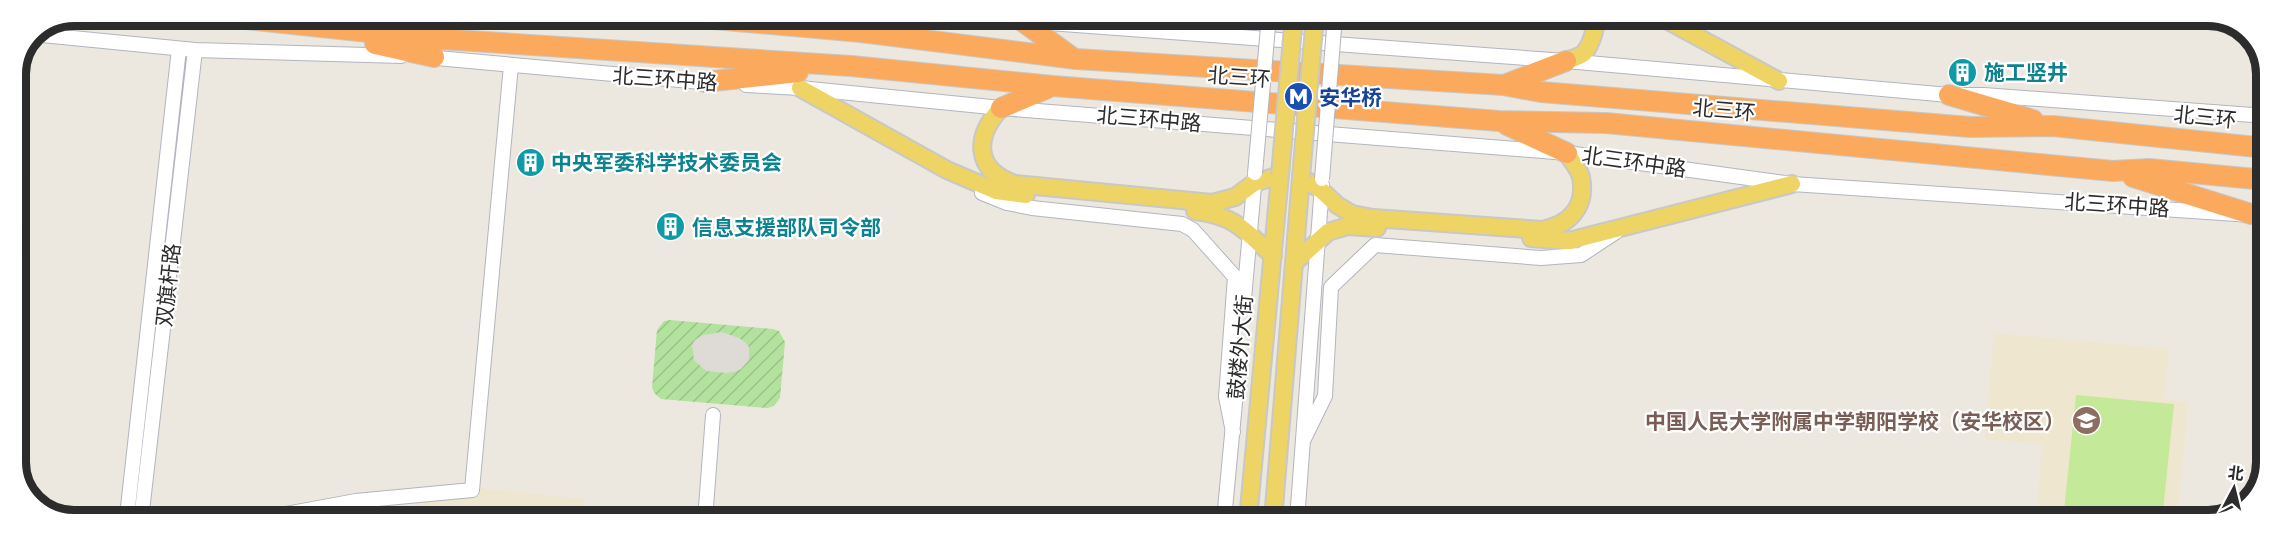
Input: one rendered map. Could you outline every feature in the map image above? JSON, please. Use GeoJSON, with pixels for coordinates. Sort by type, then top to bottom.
{"type":"FeatureCollection","features":[{"type":"Feature","properties":{"kind":"highway"},"geometry":{"type":"LineString","coordinates":[[295,26],[434,57]]}},
{"type":"Feature","properties":{"kind":"highway","name":"北三环"},"geometry":{"type":"LineString","coordinates":[[318,26],[425,38],[851,66],[1053,86],[1499,122],[1606,123],[2113,171],[2149,170],[2256,179]]}},
{"type":"Feature","properties":{"kind":"highway","name":"北三环"},"geometry":{"type":"LineString","coordinates":[[793,26],[861,32],[1076,59],[1503,85],[1541,92],[1970,127],[2053,126],[2256,147]]}},
{"type":"Feature","properties":{"kind":"highway"},"geometry":{"type":"LineString","coordinates":[[845,26],[861,32]]}},
{"type":"Feature","properties":{"kind":"highway"},"geometry":{"type":"LineString","coordinates":[[1030,26],[1076,59]]}},
{"type":"Feature","properties":{"kind":"highway"},"geometry":{"type":"LineString","coordinates":[[1503,85],[1566,61]]}},
{"type":"Feature","properties":{"kind":"highway"},"geometry":{"type":"LineString","coordinates":[[704,82],[851,66]]}},
{"type":"Feature","properties":{"kind":"highway"},"geometry":{"type":"LineString","coordinates":[[1000,108],[1053,86]]}},
{"type":"Feature","properties":{"kind":"highway"},"geometry":{"type":"LineString","coordinates":[[1948,95],[2053,126]]}},
{"type":"Feature","properties":{"kind":"highway"},"geometry":{"type":"LineString","coordinates":[[1499,122],[1567,153]]}},
{"type":"Feature","properties":{"kind":"highway"},"geometry":{"type":"LineString","coordinates":[[2113,171],[2256,214]]}},
{"type":"Feature","properties":{"kind":"main road"},"geometry":{"type":"LineString","coordinates":[[1000,108],[985,130],[982,151],[995,175],[1015,184],[1212,203],[1235,196],[1255,178],[1280,175],[1293,26]]}},
{"type":"Feature","properties":{"kind":"main road"},"geometry":{"type":"LineString","coordinates":[[1274,510],[1314,26]]}},
{"type":"Feature","properties":{"kind":"main road"},"geometry":{"type":"LineString","coordinates":[[1566,61],[1583,53],[1592,38],[1595,26]]}},
{"type":"Feature","properties":{"kind":"main road"},"geometry":{"type":"LineString","coordinates":[[1677,26],[1779,81]]}},
{"type":"Feature","properties":{"kind":"main road"},"geometry":{"type":"LineString","coordinates":[[800,88],[947,170],[996,191],[1212,213],[1243,226],[1273,256]]}},
{"type":"Feature","properties":{"kind":"main road"},"geometry":{"type":"LineString","coordinates":[[1301,177],[1322,185],[1337,206],[1352,214],[1373,218],[1542,230],[1558,227],[1571,218],[1578,207],[1582,194],[1581,176],[1567,153]]}},
{"type":"Feature","properties":{"kind":"main road","name":"鼓楼外大街"},"geometry":{"type":"LineString","coordinates":[[1249,510],[1280,175]]}},
{"type":"Feature","properties":{"kind":"main road"},"geometry":{"type":"LineString","coordinates":[[1294,262],[1328,232],[1348,226],[1569,241],[1792,184]]}},
{"type":"Feature","properties":{"kind":"street"},"geometry":{"type":"LineString","coordinates":[[1111,26],[1566,61],[1948,95],[1984,95],[2256,115]]}},
{"type":"Feature","properties":{"kind":"street"},"geometry":{"type":"LineString","coordinates":[[1255,178],[1268,26]]}},
{"type":"Feature","properties":{"kind":"street"},"geometry":{"type":"LineString","coordinates":[[1298,510],[1334,26]]}},
{"type":"Feature","properties":{"kind":"street","name":"北三环中路"},"geometry":{"type":"LineString","coordinates":[[45,35],[195,50],[434,57],[704,82],[800,88],[1000,108],[1567,153],[1792,184],[2256,215]]}},
{"type":"Feature","properties":{"kind":"street"},"geometry":{"type":"LineString","coordinates":[[127,510],[179,49]]}},
{"type":"Feature","properties":{"kind":"street","name":"双旗杆路"},"geometry":{"type":"LineString","coordinates":[[142,510],[195,50]]}},
{"type":"Feature","properties":{"kind":"street"},"geometry":{"type":"LineString","coordinates":[[310,510],[367,500],[472,490],[511,65]]}},
{"type":"Feature","properties":{"kind":"street"},"geometry":{"type":"LineString","coordinates":[[947,170],[975,190],[1007,202],[1032,208],[1182,224],[1193,230],[1235,277],[1226,397],[1233,432]]}},
{"type":"Feature","properties":{"kind":"street","name":"鼓楼外大街"},"geometry":{"type":"LineString","coordinates":[[1225,510],[1255,178]]}},
{"type":"Feature","properties":{"kind":"street"},"geometry":{"type":"LineString","coordinates":[[1303,441],[1325,396],[1331,287],[1375,246],[1541,258],[1581,255],[1629,224]]}},
{"type":"Feature","properties":{"kind":"street"},"geometry":{"type":"LineString","coordinates":[[706,510],[713,415]]}},
{"type":"Feature","properties":{"kind":"shaded area"},"geometry":{"type":"Polygon","coordinates":[[[722,332],[746,343],[749,347],[749,360],[741,369],[734,372],[706,371],[694,360],[692,345],[703,335],[722,332]]]}},
{"type":"Feature","properties":{"kind":"shaded area","name":"中国人民大学附属中学朝阳学校（安华校区）"},"geometry":{"type":"Polygon","coordinates":[[[1994,333],[2169,349],[2164,400],[2188,402],[2178,510],[2037,510],[2042,444],[1985,439],[1994,333]]]}},
{"type":"Feature","properties":{"kind":"shaded area"},"geometry":{"type":"Polygon","coordinates":[[[480,488],[585,499],[584,510],[415,510],[415,502],[423,498],[476,497],[479,495],[480,488]]]}},
{"type":"Feature","properties":{"kind":"green space"},"geometry":{"type":"Polygon","coordinates":[[[26,320],[29,320],[26,349],[26,320]]]}},
{"type":"Feature","properties":{"kind":"green space"},"geometry":{"type":"Polygon","coordinates":[[[664,321],[779,331],[785,342],[780,398],[774,406],[767,408],[661,399],[654,393],[652,387],[657,330],[664,321]]]}},
{"type":"Feature","properties":{"kind":"green space"},"geometry":{"type":"Polygon","coordinates":[[[2076,395],[2174,404],[2163,510],[2064,510],[2076,395]]]}},
{"type":"Feature","properties":{"kind":"place","name":"施工竖井"},"geometry":{"type":"Point","coordinates":[1963,72]}},
{"type":"Feature","properties":{"kind":"place","name":"安华桥"},"geometry":{"type":"Point","coordinates":[1298,97]}},
{"type":"Feature","properties":{"kind":"place","name":"中央军委科学技术委员会"},"geometry":{"type":"Point","coordinates":[530,162]}},
{"type":"Feature","properties":{"kind":"place","name":"信息支援部队司令部"},"geometry":{"type":"Point","coordinates":[671,227]}},
{"type":"Feature","properties":{"kind":"place","name":"中国人民大学附属中学朝阳学校（安华校区）"},"geometry":{"type":"Point","coordinates":[2086,421]}}]}
